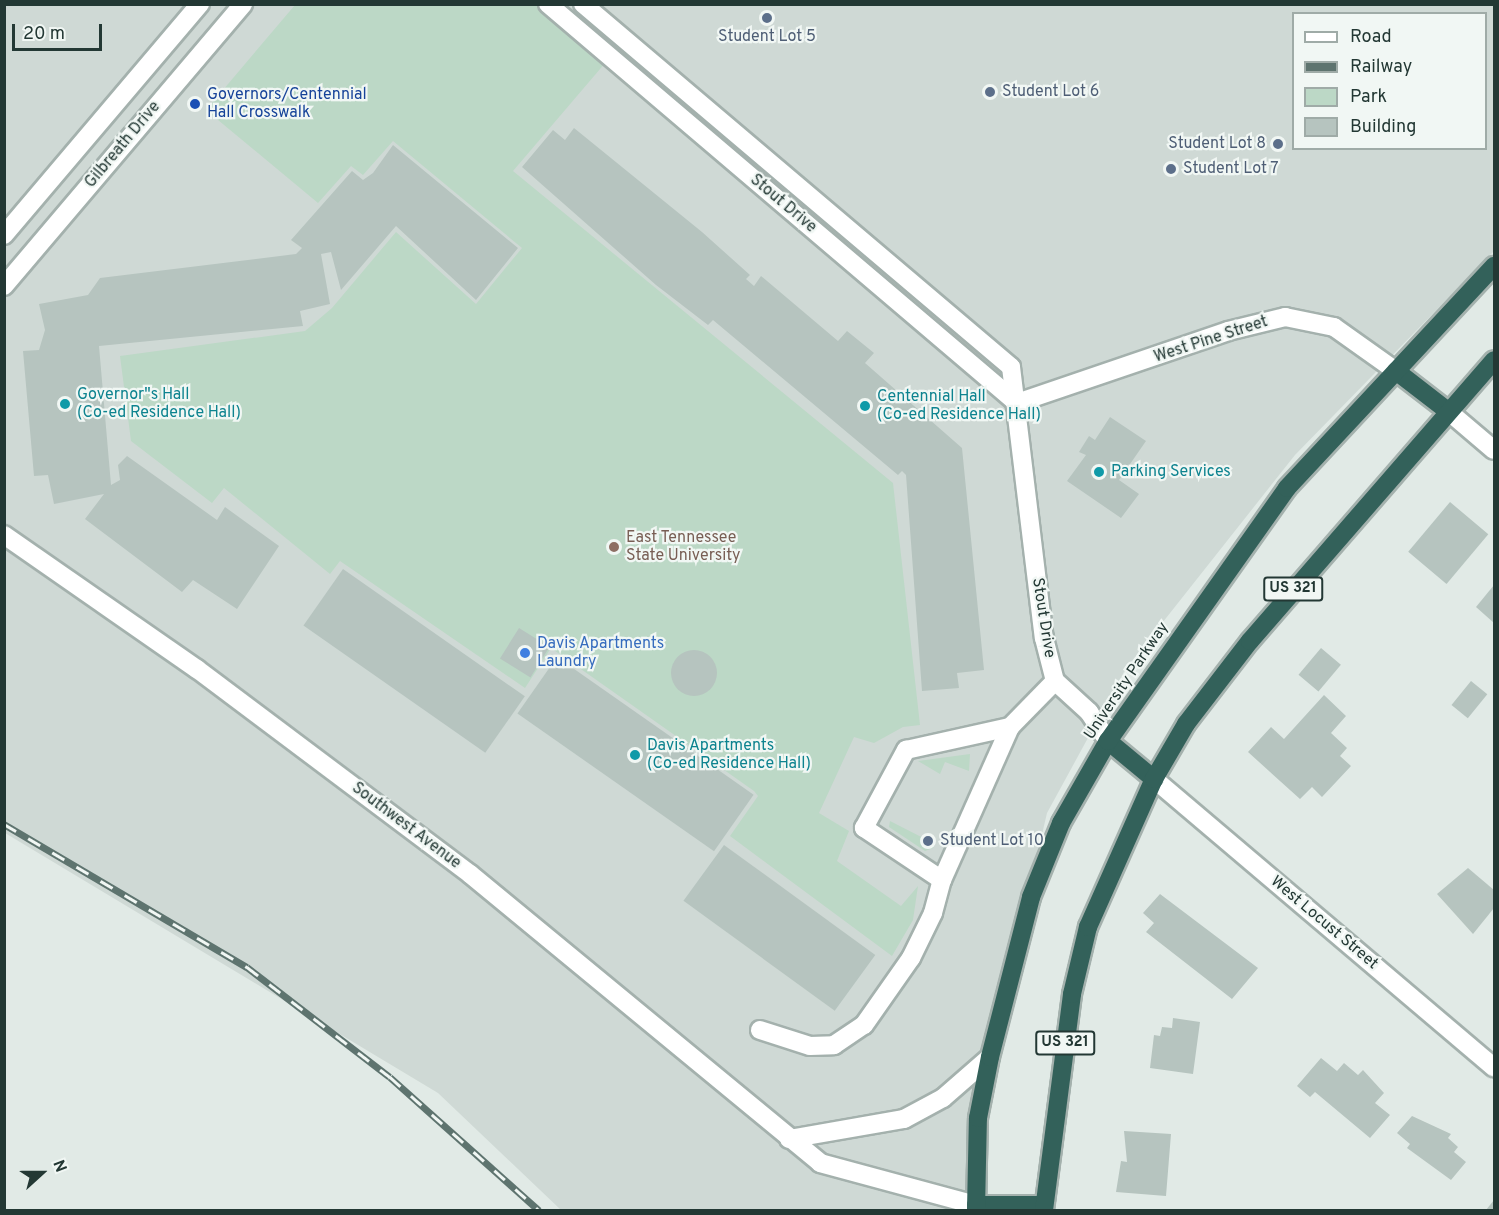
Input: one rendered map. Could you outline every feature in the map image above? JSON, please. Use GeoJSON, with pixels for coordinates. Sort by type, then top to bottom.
{"type":"FeatureCollection","features":[{"type":"Feature","properties":{"kind":"highway","name":"University Parkway"},"geometry":{"type":"LineString","coordinates":[[976,1208],[978,1118],[990,1057],[1031,897],[1061,823],[1108,741],[1287,488],[1494,266]]}},
{"type":"Feature","properties":{"kind":"highway","name":"US 321"},"geometry":{"type":"LineString","coordinates":[[1044,1208],[1072,994],[1088,927],[1154,779],[1186,724],[1250,641],[1494,360]]}},
{"type":"Feature","properties":{"kind":"highway"},"geometry":{"type":"LineString","coordinates":[[1396,371],[1448,411]]}},
{"type":"Feature","properties":{"kind":"highway"},"geometry":{"type":"LineString","coordinates":[[1108,741],[1154,779]]}},
{"type":"Feature","properties":{"kind":"highway"},"geometry":{"type":"LineString","coordinates":[[976,1208],[1044,1208]]}},
{"type":"Feature","properties":{"kind":"street","name":"Gilbreath Drive"},"geometry":{"type":"LineString","coordinates":[[4,235],[200,4]]}},
{"type":"Feature","properties":{"kind":"street","name":"Gilbreath Drive"},"geometry":{"type":"LineString","coordinates":[[4,286],[243,4]]}},
{"type":"Feature","properties":{"kind":"street","name":"Stout Drive"},"geometry":{"type":"LineString","coordinates":[[548,4],[1017,403]]}},
{"type":"Feature","properties":{"kind":"street","name":"Stout Drive"},"geometry":{"type":"LineString","coordinates":[[583,4],[1011,367],[1044,638],[1055,681],[1089,712],[1108,741]]}},
{"type":"Feature","properties":{"kind":"street","name":"West Pine Street"},"geometry":{"type":"LineString","coordinates":[[1017,403],[1228,331],[1285,318],[1334,327],[1396,371]]}},
{"type":"Feature","properties":{"kind":"street"},"geometry":{"type":"LineString","coordinates":[[1448,411],[1494,450]]}},
{"type":"Feature","properties":{"kind":"street","name":"Southwest Avenue"},"geometry":{"type":"LineString","coordinates":[[4,535],[197,669],[470,874],[820,1163],[976,1208]]}},
{"type":"Feature","properties":{"kind":"street"},"geometry":{"type":"LineString","coordinates":[[760,1030],[810,1046],[834,1046],[850,1037],[911,958],[933,913],[942,880],[1010,727],[1055,681]]}},
{"type":"Feature","properties":{"kind":"street"},"geometry":{"type":"LineString","coordinates":[[942,880],[864,828],[906,750],[1010,727]]}},
{"type":"Feature","properties":{"kind":"street","name":"West Locust Street"},"geometry":{"type":"LineString","coordinates":[[1154,779],[1494,1067]]}},
{"type":"Feature","properties":{"kind":"street"},"geometry":{"type":"LineString","coordinates":[[789,1139],[904,1119],[943,1098],[990,1057]]}},
{"type":"Feature","properties":{"kind":"shaded area","name":"East Tennessee State University"},"geometry":{"type":"Polygon","coordinates":[[[4,5],[1494,5],[1494,251],[1295,455],[1125,670],[1047,813],[990,1057],[977,1210],[561,1210],[438,1093],[5,833],[4,5]]]}},
{"type":"Feature","properties":{"kind":"green space"},"geometry":{"type":"Polygon","coordinates":[[[295,5],[538,5],[606,62],[513,171],[893,483],[920,725],[903,727],[874,743],[854,737],[819,813],[849,831],[837,861],[901,906],[918,886],[913,920],[892,956],[730,836],[758,796],[754,791],[551,648],[525,688],[340,561],[330,574],[224,488],[212,503],[131,441],[120,356],[305,331],[332,308],[396,232],[476,304],[522,248],[393,141],[363,175],[351,166],[318,203],[206,110],[295,5]]]}},
{"type":"Feature","properties":{"kind":"green space"},"geometry":{"type":"Polygon","coordinates":[[[970,754],[969,771],[945,762],[940,774],[918,761],[970,754]]]}},
{"type":"Feature","properties":{"kind":"green space"},"geometry":{"type":"Polygon","coordinates":[[[890,821],[935,844],[933,848],[925,851],[889,827],[890,821]]]}},
{"type":"Feature","properties":{"kind":"building","name":"Centennial Hall (Co-ed Residence Hall)"},"geometry":{"type":"Polygon","coordinates":[[[574,128],[702,232],[750,275],[746,279],[754,286],[761,276],[838,341],[847,331],[874,353],[865,363],[962,448],[984,670],[957,673],[959,688],[922,691],[906,475],[902,471],[898,475],[713,320],[708,325],[656,285],[522,167],[553,130],[565,140],[574,128]]]}},
{"type":"Feature","properties":{"kind":"building","name":"Governor\"s Hall (Co-ed Residence Hall)"},"geometry":{"type":"Polygon","coordinates":[[[393,145],[518,248],[476,300],[396,226],[341,290],[331,252],[321,254],[330,304],[300,311],[303,326],[99,346],[111,485],[120,480],[118,465],[127,456],[217,520],[225,507],[279,546],[237,609],[193,580],[182,592],[85,519],[104,494],[54,504],[48,475],[34,476],[23,351],[39,350],[45,330],[39,304],[88,295],[100,278],[296,254],[302,248],[291,240],[352,171],[363,180],[373,173],[393,145]]]}},
{"type":"Feature","properties":{"kind":"building","name":"Parking Services"},"geometry":{"type":"Polygon","coordinates":[[[1110,417],[1146,441],[1119,480],[1139,494],[1121,518],[1067,481],[1086,455],[1079,452],[1089,436],[1095,440],[1110,417]]]}},
{"type":"Feature","properties":{"kind":"building"},"geometry":{"type":"Polygon","coordinates":[[[1450,502],[1488,534],[1447,584],[1408,552],[1450,502]]]}},
{"type":"Feature","properties":{"kind":"building"},"geometry":{"type":"Polygon","coordinates":[[[343,569],[525,696],[485,753],[303,626],[343,569]]]}},
{"type":"Feature","properties":{"kind":"building"},"geometry":{"type":"Polygon","coordinates":[[[1494,585],[1494,623],[1476,607],[1494,585]]]}},
{"type":"Feature","properties":{"kind":"building","name":"Davis Apartments Laundry"},"geometry":{"type":"Polygon","coordinates":[[[519,628],[550,647],[530,678],[500,659],[519,628]]]}},
{"type":"Feature","properties":{"kind":"building"},"geometry":{"type":"Polygon","coordinates":[[[1321,648],[1341,665],[1318,692],[1299,675],[1321,648]]]}},
{"type":"Feature","properties":{"kind":"building"},"geometry":{"type":"Polygon","coordinates":[[[694,650],[710,657],[717,673],[710,689],[694,696],[678,689],[671,673],[678,657],[694,650]]]}},
{"type":"Feature","properties":{"kind":"building","name":"Davis Apartments (Co-ed Residence Hall)"},"geometry":{"type":"Polygon","coordinates":[[[557,657],[754,795],[714,851],[517,714],[557,657]]]}},
{"type":"Feature","properties":{"kind":"building"},"geometry":{"type":"Polygon","coordinates":[[[1471,681],[1487,694],[1468,718],[1451,705],[1471,681]]]}},
{"type":"Feature","properties":{"kind":"building"},"geometry":{"type":"Polygon","coordinates":[[[1324,695],[1346,716],[1331,733],[1347,748],[1340,756],[1351,766],[1322,797],[1312,787],[1300,799],[1248,752],[1271,727],[1284,739],[1324,695]]]}},
{"type":"Feature","properties":{"kind":"building"},"geometry":{"type":"Polygon","coordinates":[[[724,845],[875,955],[835,1011],[683,901],[724,845]]]}},
{"type":"Feature","properties":{"kind":"building"},"geometry":{"type":"Polygon","coordinates":[[[1468,868],[1494,890],[1494,908],[1473,934],[1437,894],[1468,868]]]}},
{"type":"Feature","properties":{"kind":"building"},"geometry":{"type":"Polygon","coordinates":[[[1160,894],[1258,968],[1232,999],[1146,932],[1154,923],[1143,913],[1160,894]]]}},
{"type":"Feature","properties":{"kind":"building"},"geometry":{"type":"Polygon","coordinates":[[[1173,1018],[1200,1022],[1193,1074],[1150,1068],[1154,1035],[1160,1036],[1162,1027],[1172,1028],[1173,1018]]]}},
{"type":"Feature","properties":{"kind":"building"},"geometry":{"type":"Polygon","coordinates":[[[1321,1058],[1337,1071],[1344,1063],[1358,1075],[1363,1070],[1384,1093],[1375,1103],[1390,1115],[1370,1138],[1315,1092],[1310,1097],[1297,1086],[1321,1058]]]}},
{"type":"Feature","properties":{"kind":"building"},"geometry":{"type":"Polygon","coordinates":[[[1412,1116],[1451,1134],[1448,1138],[1458,1147],[1454,1152],[1466,1162],[1451,1180],[1407,1148],[1410,1144],[1397,1133],[1412,1116]]]}},
{"type":"Feature","properties":{"kind":"building"},"geometry":{"type":"Polygon","coordinates":[[[1124,1131],[1171,1134],[1166,1196],[1116,1192],[1121,1161],[1127,1162],[1124,1131]]]}},
{"type":"Feature","properties":{"kind":"building"},"geometry":{"type":"Polygon","coordinates":[[[1494,1200],[1494,1210],[1486,1210],[1494,1200]]]}},
{"type":"Feature","properties":{"kind":"railway"},"geometry":{"type":"LineString","coordinates":[[4,824],[247,967],[390,1077],[539,1210]]}},
{"type":"Feature","properties":{"kind":"place","name":"Student Lot 5"},"geometry":{"type":"Point","coordinates":[767,18]}},
{"type":"Feature","properties":{"kind":"place","name":"Student Lot 6"},"geometry":{"type":"Point","coordinates":[990,92]}},
{"type":"Feature","properties":{"kind":"place","name":"Governors/Centennial Hall Crosswalk"},"geometry":{"type":"Point","coordinates":[195,104]}},
{"type":"Feature","properties":{"kind":"place","name":"Student Lot 8"},"geometry":{"type":"Point","coordinates":[1278,144]}},
{"type":"Feature","properties":{"kind":"place","name":"Student Lot 7"},"geometry":{"type":"Point","coordinates":[1171,169]}},
{"type":"Feature","properties":{"kind":"place","name":"Governor\"s Hall (Co-ed Residence Hall)"},"geometry":{"type":"Point","coordinates":[65,404]}},
{"type":"Feature","properties":{"kind":"place","name":"Centennial Hall (Co-ed Residence Hall)"},"geometry":{"type":"Point","coordinates":[865,406]}},
{"type":"Feature","properties":{"kind":"place","name":"Parking Services"},"geometry":{"type":"Point","coordinates":[1099,472]}},
{"type":"Feature","properties":{"kind":"place","name":"East Tennessee State University"},"geometry":{"type":"Point","coordinates":[614,547]}},
{"type":"Feature","properties":{"kind":"place","name":"Davis Apartments Laundry"},"geometry":{"type":"Point","coordinates":[525,653]}},
{"type":"Feature","properties":{"kind":"place","name":"Davis Apartments (Co-ed Residence Hall)"},"geometry":{"type":"Point","coordinates":[635,755]}},
{"type":"Feature","properties":{"kind":"place","name":"Student Lot 10"},"geometry":{"type":"Point","coordinates":[928,841]}}]}
